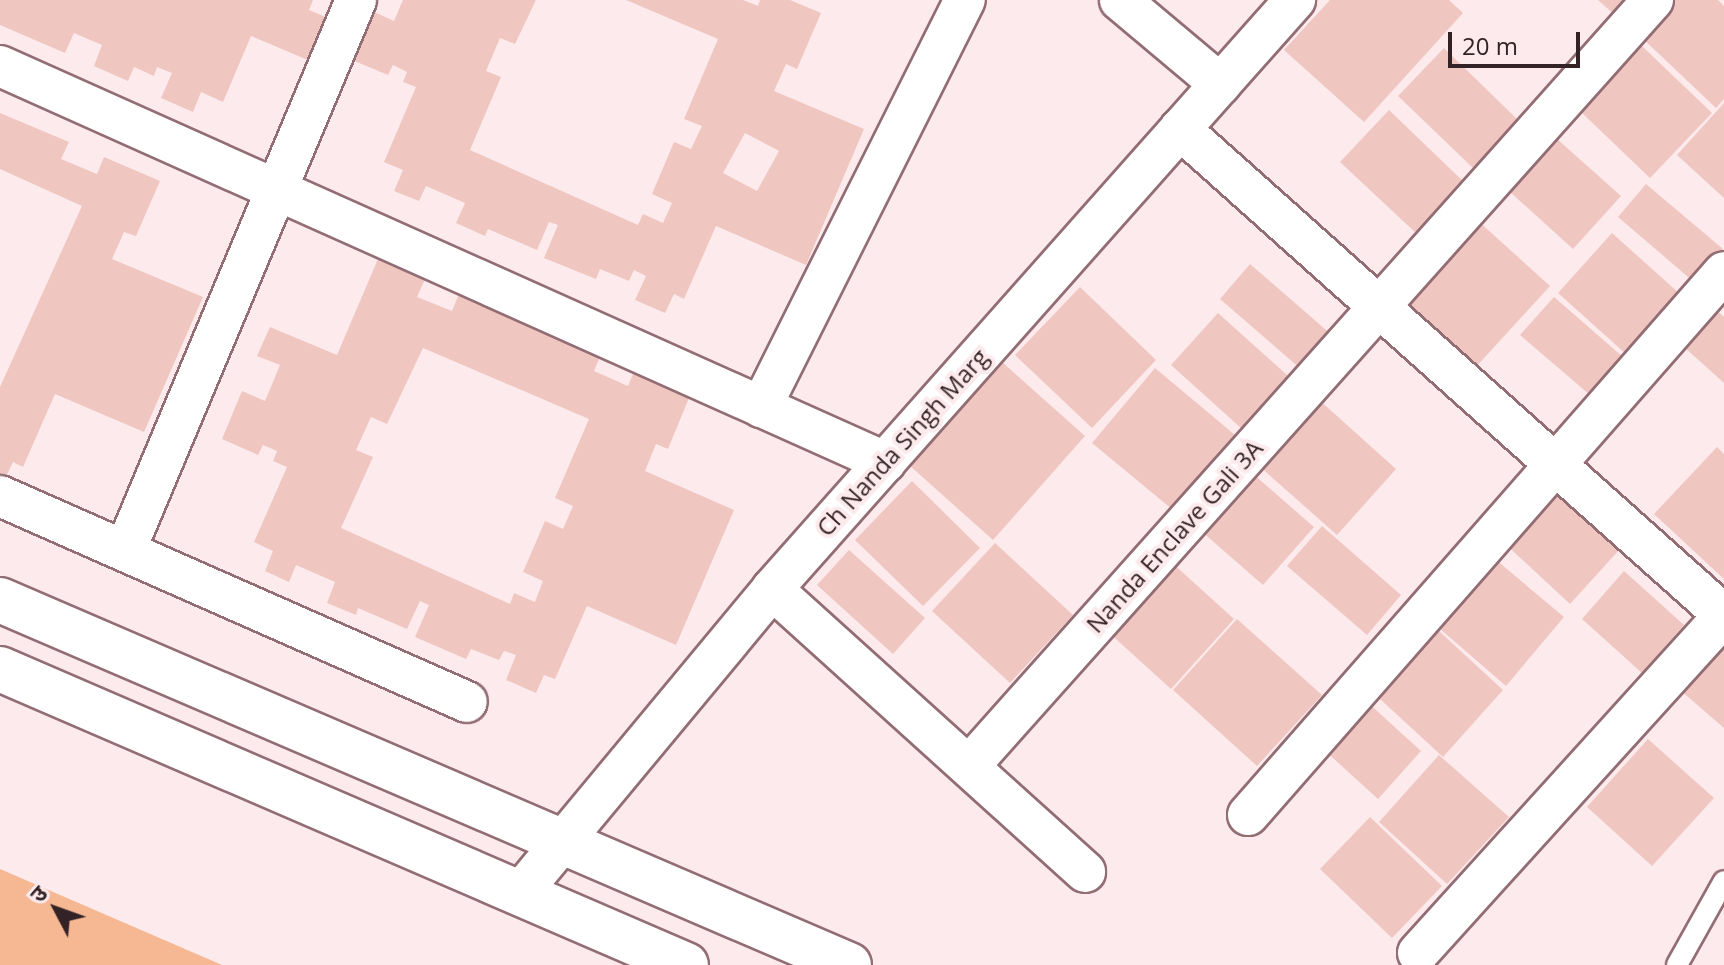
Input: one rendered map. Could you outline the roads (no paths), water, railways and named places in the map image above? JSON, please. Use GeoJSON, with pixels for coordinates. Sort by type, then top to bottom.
{"type":"FeatureCollection","features":[{"type":"Feature","properties":{"kind":"street"},"geometry":{"type":"LineString","coordinates":[[125,551],[356,0]]}},
{"type":"Feature","properties":{"kind":"street"},"geometry":{"type":"LineString","coordinates":[[761,407],[965,0]]}},
{"type":"Feature","properties":{"kind":"street"},"geometry":{"type":"LineString","coordinates":[[1120,0],[1220,84]]}},
{"type":"Feature","properties":{"kind":"street","name":"Ch Nanda Singh Marg"},"geometry":{"type":"LineString","coordinates":[[520,893],[559,840],[772,589],[1295,0]]}},
{"type":"Feature","properties":{"kind":"street","name":"Nanda Enclave Gali 3A"},"geometry":{"type":"LineString","coordinates":[[969,766],[1653,0]]}},
{"type":"Feature","properties":{"kind":"street"},"geometry":{"type":"LineString","coordinates":[[0,66],[885,462]]}},
{"type":"Feature","properties":{"kind":"street"},"geometry":{"type":"LineString","coordinates":[[1180,129],[1724,615],[1418,953]]}},
{"type":"Feature","properties":{"kind":"street"},"geometry":{"type":"LineString","coordinates":[[1248,815],[1724,272]]}},
{"type":"Feature","properties":{"kind":"street"},"geometry":{"type":"LineString","coordinates":[[0,496],[467,702]]}},
{"type":"Feature","properties":{"kind":"street"},"geometry":{"type":"LineString","coordinates":[[772,589],[1085,872]]}},
{"type":"Feature","properties":{"kind":"street"},"geometry":{"type":"LineString","coordinates":[[0,600],[849,965]]}},
{"type":"Feature","properties":{"kind":"street"},"geometry":{"type":"LineString","coordinates":[[0,669],[686,965]]}},
{"type":"Feature","properties":{"kind":"lane"},"geometry":{"type":"LineString","coordinates":[[1677,965],[1724,881]]}}]}
